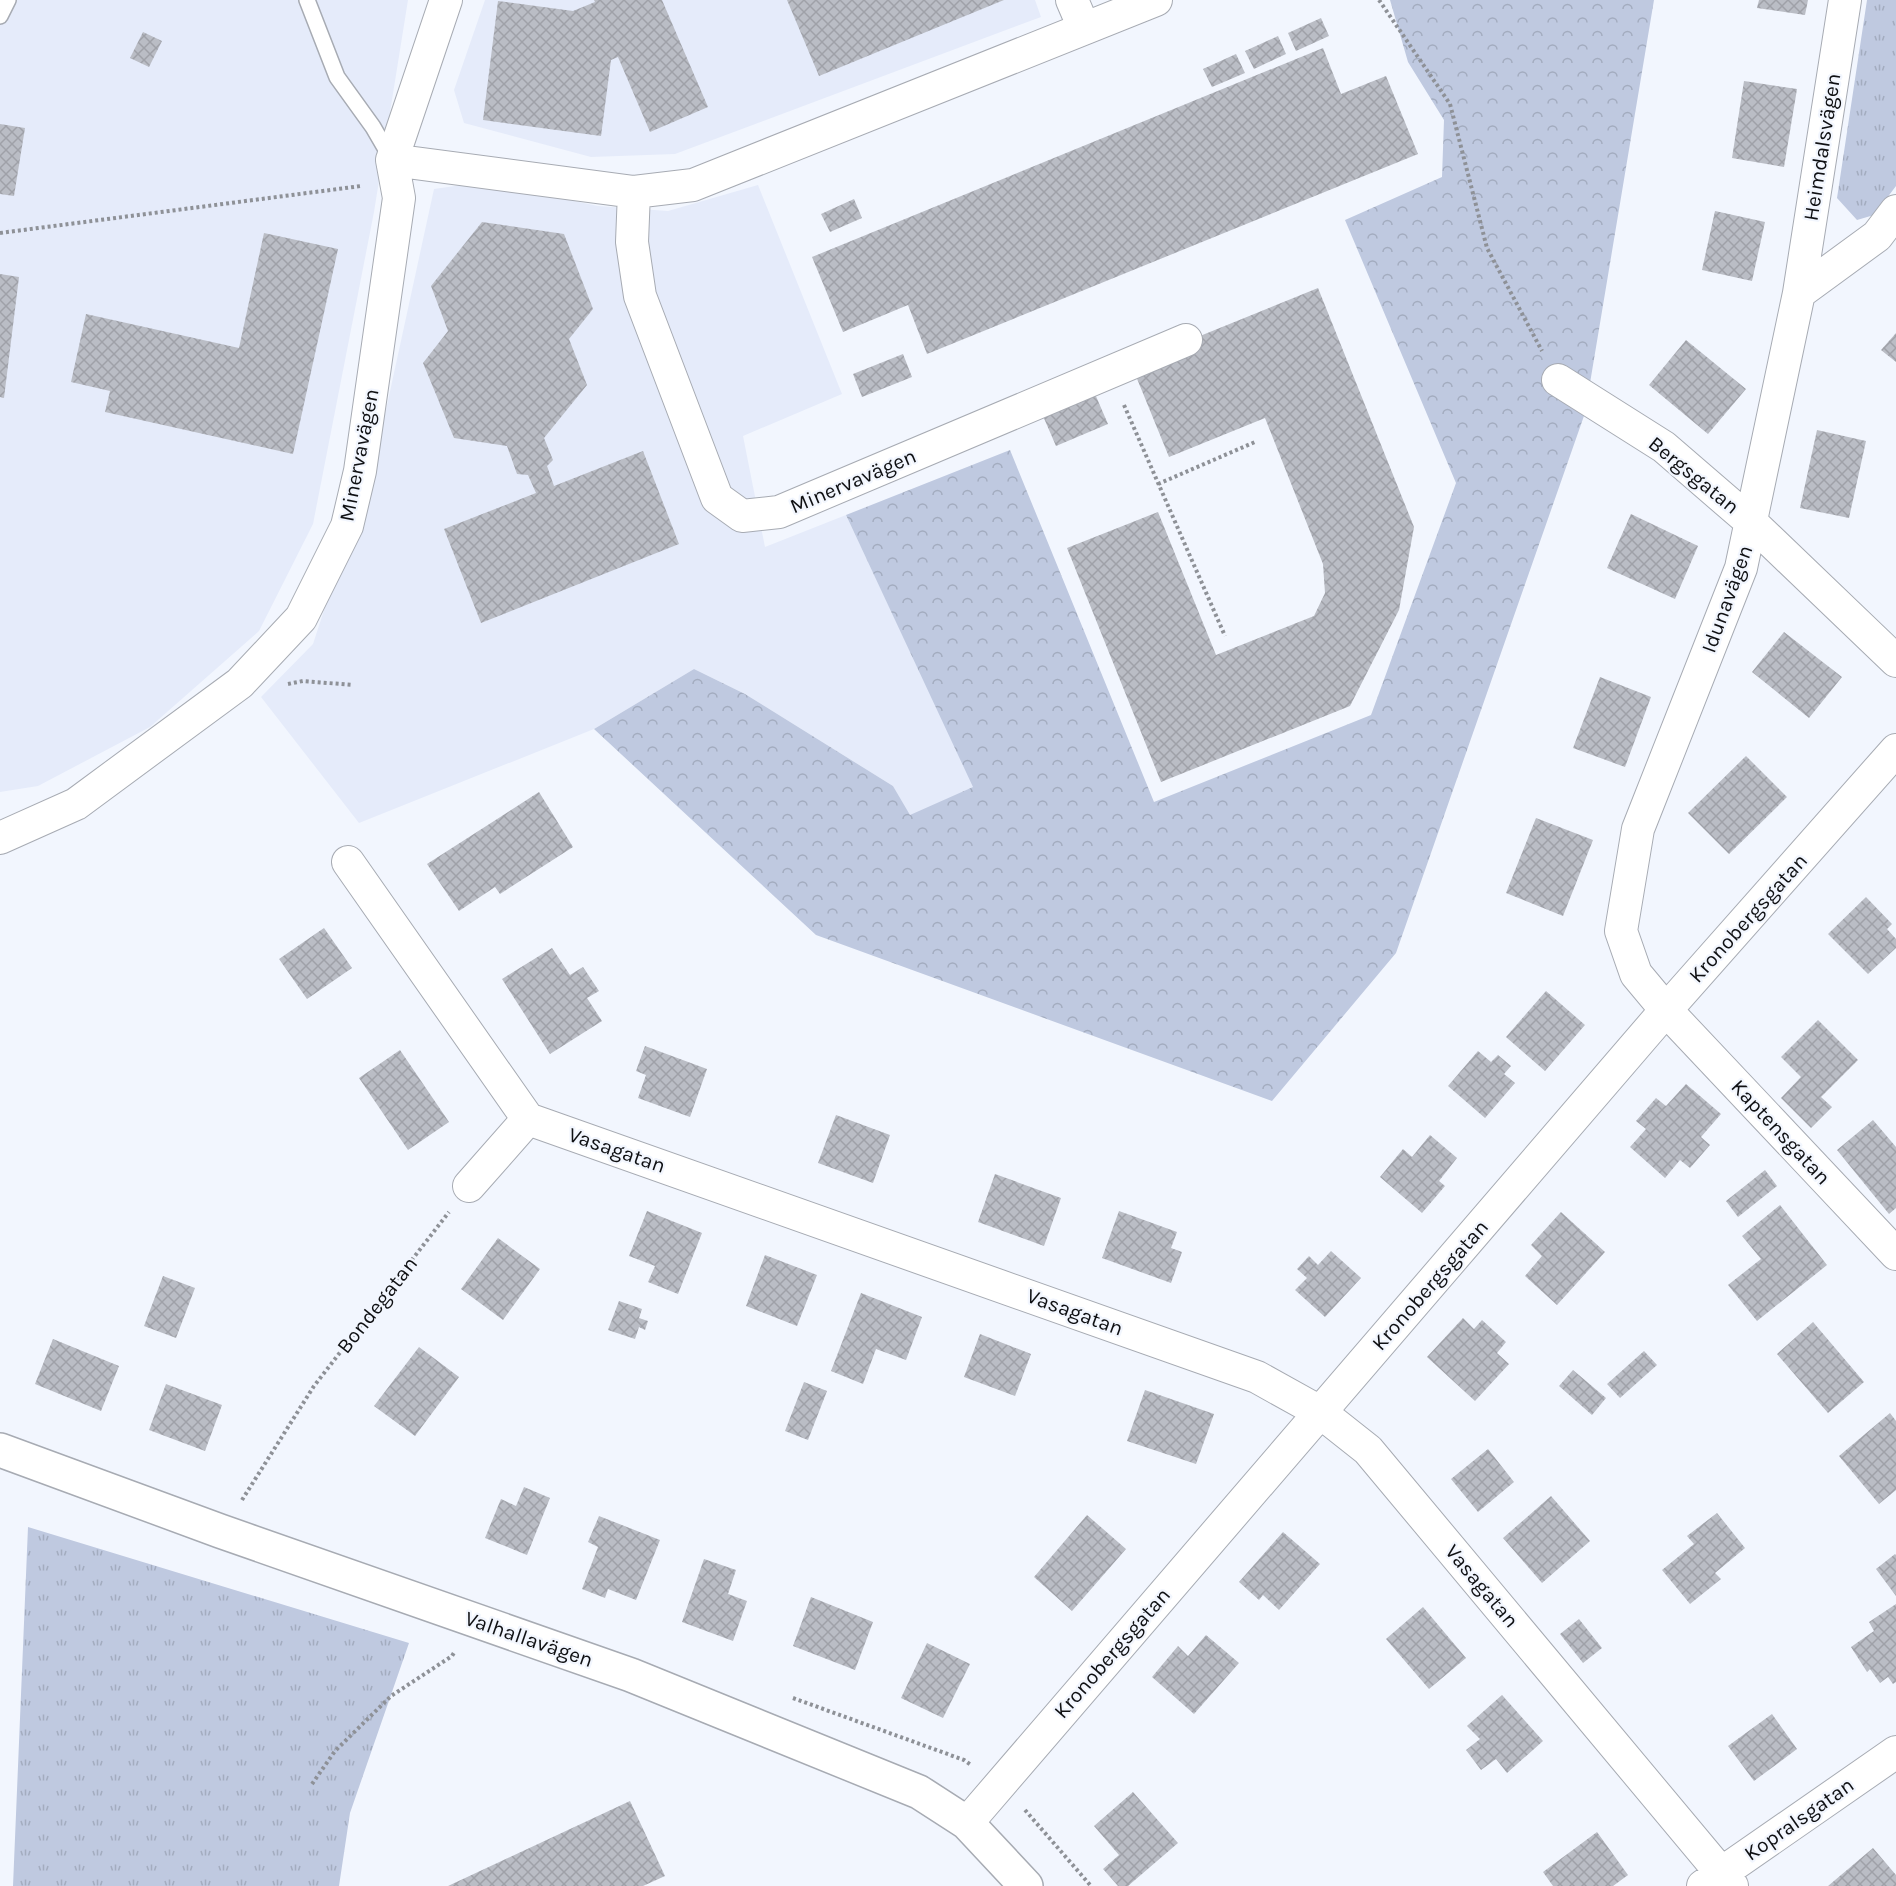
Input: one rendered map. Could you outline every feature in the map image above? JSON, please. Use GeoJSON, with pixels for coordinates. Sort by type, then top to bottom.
{"type":"FeatureCollection","features":[{"type":"Feature","properties":{"kind":"street","name":"Minervavägen"},"geometry":{"type":"LineString","coordinates":[[0,838],[76,804],[240,683],[301,618],[347,526],[360,471],[399,198],[392,160],[446,0]]}},
{"type":"Feature","properties":{"kind":"street"},"geometry":{"type":"LineString","coordinates":[[1072,0],[1084,28]]}},
{"type":"Feature","properties":{"kind":"street"},"geometry":{"type":"LineString","coordinates":[[392,160],[634,192],[693,185],[1156,0]]}},
{"type":"Feature","properties":{"kind":"street","name":"Heimdalsvägen"},"geometry":{"type":"LineString","coordinates":[[1799,293],[1845,0]]}},
{"type":"Feature","properties":{"kind":"street","name":"Minervavägen"},"geometry":{"type":"LineString","coordinates":[[634,192],[632,242],[640,296],[717,498],[742,516],[779,512],[1186,340]]}},
{"type":"Feature","properties":{"kind":"street"},"geometry":{"type":"LineString","coordinates":[[1799,293],[1877,236],[1896,211]]}},
{"type":"Feature","properties":{"kind":"street","name":"Idunavägen"},"geometry":{"type":"LineString","coordinates":[[1666,1010],[1636,974],[1621,931],[1638,829],[1742,568],[1799,293]]}},
{"type":"Feature","properties":{"kind":"street","name":"Bergsgatan"},"geometry":{"type":"LineString","coordinates":[[1558,380],[1664,447],[1752,523],[1896,661]]}},
{"type":"Feature","properties":{"kind":"street","name":"Kronobergsgatan"},"geometry":{"type":"LineString","coordinates":[[967,1823],[1666,1010],[1896,750]]}},
{"type":"Feature","properties":{"kind":"street"},"geometry":{"type":"LineString","coordinates":[[348,862],[528,1119],[469,1186]]}},
{"type":"Feature","properties":{"kind":"street","name":"Kaptensgatan"},"geometry":{"type":"LineString","coordinates":[[1666,1010],[1896,1254]]}},
{"type":"Feature","properties":{"kind":"street","name":"Vasagatan"},"geometry":{"type":"LineString","coordinates":[[528,1119],[1257,1377],[1320,1412],[1368,1450],[1718,1882]]}},
{"type":"Feature","properties":{"kind":"street","name":"Valhallavägen"},"geometry":{"type":"LineString","coordinates":[[0,1450],[220,1531],[631,1675],[919,1792],[967,1823],[1026,1886]]}},
{"type":"Feature","properties":{"kind":"street","name":"Kopralsgatan"},"geometry":{"type":"LineString","coordinates":[[1718,1882],[1896,1752]]}},
{"type":"Feature","properties":{"kind":"lane"},"geometry":{"type":"LineString","coordinates":[[0,16],[8,0]]}},
{"type":"Feature","properties":{"kind":"lane"},"geometry":{"type":"LineString","coordinates":[[307,0],[337,77],[373,127],[392,160]]}},
{"type":"Feature","properties":{"kind":"path"},"geometry":{"type":"LineString","coordinates":[[1378,0],[1450,104],[1486,248],[1558,380]]}},
{"type":"Feature","properties":{"kind":"path"},"geometry":{"type":"LineString","coordinates":[[0,233],[365,186],[399,198]]}},
{"type":"Feature","properties":{"kind":"path"},"geometry":{"type":"LineString","coordinates":[[1110,372],[1225,636]]}},
{"type":"Feature","properties":{"kind":"path"},"geometry":{"type":"LineString","coordinates":[[1158,484],[1255,442]]}},
{"type":"Feature","properties":{"kind":"path"},"geometry":{"type":"LineString","coordinates":[[303,681],[353,685]]}},
{"type":"Feature","properties":{"kind":"path","name":"Bondegatan"},"geometry":{"type":"LineString","coordinates":[[242,1501],[314,1386],[469,1186]]}},
{"type":"Feature","properties":{"kind":"path"},"geometry":{"type":"LineString","coordinates":[[312,1784],[335,1751],[391,1696],[452,1656],[476,1620]]}},
{"type":"Feature","properties":{"kind":"shaded area"},"geometry":{"type":"Polygon","coordinates":[[[0,0],[408,0],[374,212],[313,524],[259,631],[150,727],[38,786],[0,792],[0,0]]]}},
{"type":"Feature","properties":{"kind":"shaded area"},"geometry":{"type":"Polygon","coordinates":[[[485,0],[1035,0],[1041,17],[675,154],[591,157],[464,123],[454,90],[485,0]]]}},
{"type":"Feature","properties":{"kind":"shaded area"},"geometry":{"type":"Polygon","coordinates":[[[483,182],[598,206],[668,211],[758,185],[842,394],[743,436],[765,547],[846,515],[974,787],[910,816],[893,786],[745,694],[694,669],[594,729],[359,823],[261,697],[313,644],[379,442],[434,189],[483,182]]]}},
{"type":"Feature","properties":{"kind":"green space"},"geometry":{"type":"Polygon","coordinates":[[[1390,0],[1654,0],[1585,413],[1396,953],[1272,1101],[816,935],[594,729],[694,669],[745,694],[893,786],[910,815],[973,787],[846,515],[1010,450],[1154,802],[1371,715],[1456,483],[1345,220],[1442,177],[1444,120],[1408,62],[1390,0]]]}},
{"type":"Feature","properties":{"kind":"green space"},"geometry":{"type":"Polygon","coordinates":[[[1867,0],[1896,0],[1896,186],[1874,215],[1857,220],[1837,198],[1867,0]]]}},
{"type":"Feature","properties":{"kind":"green space"},"geometry":{"type":"Polygon","coordinates":[[[28,1527],[409,1643],[350,1813],[339,1886],[13,1886],[28,1527]]]}},
{"type":"Feature","properties":{"kind":"building"},"geometry":{"type":"Polygon","coordinates":[[[594,0],[662,0],[708,107],[650,132],[618,57],[611,60],[601,136],[483,120],[498,1],[573,11],[595,2],[594,0]]]}},
{"type":"Feature","properties":{"kind":"building"},"geometry":{"type":"Polygon","coordinates":[[[787,0],[1004,0],[819,76],[787,0]]]}},
{"type":"Feature","properties":{"kind":"building"},"geometry":{"type":"Polygon","coordinates":[[[1759,0],[1808,0],[1805,15],[1757,8],[1759,0]]]}},
{"type":"Feature","properties":{"kind":"building"},"geometry":{"type":"Polygon","coordinates":[[[1321,18],[1329,36],[1296,51],[1288,33],[1321,18]]]}},
{"type":"Feature","properties":{"kind":"building"},"geometry":{"type":"Polygon","coordinates":[[[143,32],[162,41],[149,67],[130,58],[143,32]]]}},
{"type":"Feature","properties":{"kind":"building"},"geometry":{"type":"Polygon","coordinates":[[[1278,36],[1286,54],[1254,69],[1245,51],[1278,36]]]}},
{"type":"Feature","properties":{"kind":"building"},"geometry":{"type":"Polygon","coordinates":[[[1323,48],[1341,94],[1386,76],[1418,154],[927,354],[908,305],[843,332],[812,257],[1323,48]]]}},
{"type":"Feature","properties":{"kind":"building"},"geometry":{"type":"Polygon","coordinates":[[[1236,54],[1245,73],[1212,87],[1203,69],[1236,54]]]}},
{"type":"Feature","properties":{"kind":"building"},"geometry":{"type":"Polygon","coordinates":[[[1744,81],[1797,89],[1784,167],[1732,158],[1744,81]]]}},
{"type":"Feature","properties":{"kind":"building"},"geometry":{"type":"Polygon","coordinates":[[[0,124],[25,128],[14,196],[0,194],[0,124]]]}},
{"type":"Feature","properties":{"kind":"building"},"geometry":{"type":"Polygon","coordinates":[[[854,199],[862,218],[830,232],[821,214],[854,199]]]}},
{"type":"Feature","properties":{"kind":"building"},"geometry":{"type":"Polygon","coordinates":[[[1715,211],[1765,222],[1752,281],[1702,270],[1715,211]]]}},
{"type":"Feature","properties":{"kind":"building"},"geometry":{"type":"Polygon","coordinates":[[[482,222],[564,234],[593,309],[569,339],[587,385],[544,438],[553,460],[547,466],[554,486],[643,451],[679,544],[481,623],[444,529],[536,493],[528,475],[517,474],[507,446],[454,438],[423,363],[448,331],[431,286],[482,222]]]}},
{"type":"Feature","properties":{"kind":"building"},"geometry":{"type":"Polygon","coordinates":[[[264,233],[338,249],[293,454],[105,412],[110,391],[71,382],[86,314],[239,348],[264,233]]]}},
{"type":"Feature","properties":{"kind":"building"},"geometry":{"type":"Polygon","coordinates":[[[0,274],[19,277],[4,398],[0,397],[0,274]]]}},
{"type":"Feature","properties":{"kind":"building"},"geometry":{"type":"Polygon","coordinates":[[[1318,288],[1414,527],[1399,610],[1350,706],[1161,782],[1067,548],[1158,512],[1216,655],[1314,616],[1325,593],[1323,564],[1265,418],[1169,457],[1131,364],[1318,288]]]}},
{"type":"Feature","properties":{"kind":"building"},"geometry":{"type":"Polygon","coordinates":[[[1896,333],[1896,362],[1881,350],[1896,333]]]}},
{"type":"Feature","properties":{"kind":"building"},"geometry":{"type":"Polygon","coordinates":[[[1686,340],[1746,389],[1708,434],[1649,385],[1686,340]]]}},
{"type":"Feature","properties":{"kind":"building"},"geometry":{"type":"Polygon","coordinates":[[[903,354],[912,377],[862,397],[853,374],[903,354]]]}},
{"type":"Feature","properties":{"kind":"building"},"geometry":{"type":"Polygon","coordinates":[[[1095,394],[1108,424],[1056,446],[1043,416],[1095,394]]]}},
{"type":"Feature","properties":{"kind":"building"},"geometry":{"type":"Polygon","coordinates":[[[1817,430],[1866,441],[1849,518],[1800,508],[1817,430]]]}},
{"type":"Feature","properties":{"kind":"building"},"geometry":{"type":"Polygon","coordinates":[[[1631,514],[1698,546],[1675,599],[1607,568],[1631,514]]]}},
{"type":"Feature","properties":{"kind":"building"},"geometry":{"type":"Polygon","coordinates":[[[1784,632],[1842,677],[1809,718],[1752,672],[1784,632]]]}},
{"type":"Feature","properties":{"kind":"building"},"geometry":{"type":"Polygon","coordinates":[[[1600,677],[1651,697],[1625,767],[1573,748],[1600,677]]]}},
{"type":"Feature","properties":{"kind":"building"},"geometry":{"type":"Polygon","coordinates":[[[1746,756],[1787,797],[1729,854],[1688,813],[1746,756]]]}},
{"type":"Feature","properties":{"kind":"building"},"geometry":{"type":"Polygon","coordinates":[[[539,792],[573,847],[500,894],[495,887],[459,911],[427,864],[539,792]]]}},
{"type":"Feature","properties":{"kind":"building"},"geometry":{"type":"Polygon","coordinates":[[[1536,818],[1593,840],[1563,916],[1506,893],[1536,818]]]}},
{"type":"Feature","properties":{"kind":"building"},"geometry":{"type":"Polygon","coordinates":[[[1866,897],[1892,924],[1887,929],[1896,939],[1896,948],[1868,974],[1828,934],[1866,897]]]}},
{"type":"Feature","properties":{"kind":"building"},"geometry":{"type":"Polygon","coordinates":[[[324,928],[352,968],[307,999],[279,959],[324,928]]]}},
{"type":"Feature","properties":{"kind":"building"},"geometry":{"type":"Polygon","coordinates":[[[552,948],[570,975],[583,967],[599,991],[587,998],[602,1021],[550,1054],[502,979],[552,948]]]}},
{"type":"Feature","properties":{"kind":"building"},"geometry":{"type":"Polygon","coordinates":[[[1546,991],[1585,1025],[1545,1071],[1506,1037],[1546,991]]]}},
{"type":"Feature","properties":{"kind":"building"},"geometry":{"type":"Polygon","coordinates":[[[1818,1020],[1858,1060],[1821,1097],[1832,1107],[1811,1128],[1781,1098],[1801,1077],[1781,1057],[1818,1020]]]}},
{"type":"Feature","properties":{"kind":"building"},"geometry":{"type":"Polygon","coordinates":[[[645,1046],[707,1069],[690,1117],[638,1098],[646,1075],[636,1071],[645,1046]]]}},
{"type":"Feature","properties":{"kind":"building"},"geometry":{"type":"Polygon","coordinates":[[[400,1050],[449,1122],[408,1150],[359,1078],[400,1050]]]}},
{"type":"Feature","properties":{"kind":"building"},"geometry":{"type":"Polygon","coordinates":[[[1478,1051],[1491,1062],[1498,1055],[1511,1066],[1504,1074],[1515,1083],[1485,1118],[1448,1086],[1478,1051]]]}},
{"type":"Feature","properties":{"kind":"building"},"geometry":{"type":"Polygon","coordinates":[[[1686,1084],[1721,1114],[1701,1137],[1710,1145],[1690,1168],[1680,1160],[1665,1178],[1630,1147],[1646,1129],[1636,1121],[1656,1098],[1666,1106],[1686,1084]]]}},
{"type":"Feature","properties":{"kind":"building"},"geometry":{"type":"Polygon","coordinates":[[[836,1115],[890,1135],[873,1183],[818,1163],[836,1115]]]}},
{"type":"Feature","properties":{"kind":"building"},"geometry":{"type":"Polygon","coordinates":[[[1873,1120],[1896,1147],[1896,1208],[1889,1214],[1837,1150],[1873,1120]]]}},
{"type":"Feature","properties":{"kind":"building"},"geometry":{"type":"Polygon","coordinates":[[[1430,1135],[1457,1158],[1439,1181],[1445,1186],[1422,1213],[1380,1177],[1403,1149],[1412,1157],[1430,1135]]]}},
{"type":"Feature","properties":{"kind":"building"},"geometry":{"type":"Polygon","coordinates":[[[1765,1170],[1777,1186],[1738,1217],[1726,1201],[1765,1170]]]}},
{"type":"Feature","properties":{"kind":"building"},"geometry":{"type":"Polygon","coordinates":[[[995,1174],[1061,1198],[1044,1246],[978,1222],[995,1174]]]}},
{"type":"Feature","properties":{"kind":"building"},"geometry":{"type":"Polygon","coordinates":[[[1780,1205],[1827,1265],[1757,1321],[1728,1285],[1761,1259],[1742,1236],[1780,1205]]]}},
{"type":"Feature","properties":{"kind":"building"},"geometry":{"type":"Polygon","coordinates":[[[647,1211],[702,1233],[678,1294],[648,1282],[655,1266],[629,1256],[647,1211]]]}},
{"type":"Feature","properties":{"kind":"building"},"geometry":{"type":"Polygon","coordinates":[[[1119,1211],[1177,1232],[1171,1248],[1182,1252],[1171,1283],[1102,1258],[1119,1211]]]}},
{"type":"Feature","properties":{"kind":"building"},"geometry":{"type":"Polygon","coordinates":[[[1561,1212],[1605,1252],[1557,1305],[1525,1276],[1542,1256],[1531,1245],[1561,1212]]]}},
{"type":"Feature","properties":{"kind":"building"},"geometry":{"type":"Polygon","coordinates":[[[498,1238],[540,1269],[503,1320],[461,1289],[498,1238]]]}},
{"type":"Feature","properties":{"kind":"building"},"geometry":{"type":"Polygon","coordinates":[[[1331,1251],[1361,1278],[1325,1317],[1295,1290],[1307,1278],[1297,1269],[1309,1256],[1318,1265],[1331,1251]]]}},
{"type":"Feature","properties":{"kind":"building"},"geometry":{"type":"Polygon","coordinates":[[[765,1255],[817,1275],[797,1326],[746,1306],[765,1255]]]}},
{"type":"Feature","properties":{"kind":"building"},"geometry":{"type":"Polygon","coordinates":[[[163,1276],[195,1288],[176,1338],[144,1326],[163,1276]]]}},
{"type":"Feature","properties":{"kind":"building"},"geometry":{"type":"Polygon","coordinates":[[[861,1293],[922,1317],[906,1360],[876,1349],[863,1384],[831,1371],[861,1293]]]}},
{"type":"Feature","properties":{"kind":"building"},"geometry":{"type":"Polygon","coordinates":[[[619,1301],[642,1309],[639,1318],[648,1321],[645,1330],[639,1327],[635,1339],[608,1330],[619,1301]]]}},
{"type":"Feature","properties":{"kind":"building"},"geometry":{"type":"Polygon","coordinates":[[[1463,1318],[1474,1329],[1482,1320],[1506,1342],[1497,1353],[1509,1364],[1475,1401],[1427,1357],[1463,1318]]]}},
{"type":"Feature","properties":{"kind":"building"},"geometry":{"type":"Polygon","coordinates":[[[1813,1322],[1864,1382],[1828,1413],[1777,1354],[1813,1322]]]}},
{"type":"Feature","properties":{"kind":"building"},"geometry":{"type":"Polygon","coordinates":[[[980,1334],[1031,1354],[1015,1396],[964,1377],[980,1334]]]}},
{"type":"Feature","properties":{"kind":"building"},"geometry":{"type":"Polygon","coordinates":[[[53,1339],[119,1366],[101,1411],[35,1384],[53,1339]]]}},
{"type":"Feature","properties":{"kind":"building"},"geometry":{"type":"Polygon","coordinates":[[[419,1347],[459,1377],[415,1436],[374,1406],[419,1347]]]}},
{"type":"Feature","properties":{"kind":"building"},"geometry":{"type":"Polygon","coordinates":[[[1644,1351],[1657,1365],[1620,1398],[1607,1384],[1644,1351]]]}},
{"type":"Feature","properties":{"kind":"building"},"geometry":{"type":"Polygon","coordinates":[[[1573,1370],[1606,1398],[1592,1415],[1559,1386],[1573,1370]]]}},
{"type":"Feature","properties":{"kind":"building"},"geometry":{"type":"Polygon","coordinates":[[[804,1382],[827,1391],[808,1440],[785,1431],[804,1382]]]}},
{"type":"Feature","properties":{"kind":"building"},"geometry":{"type":"Polygon","coordinates":[[[166,1384],[222,1405],[205,1451],[149,1430],[166,1384]]]}},
{"type":"Feature","properties":{"kind":"building"},"geometry":{"type":"Polygon","coordinates":[[[1145,1390],[1214,1414],[1196,1464],[1127,1441],[1145,1390]]]}},
{"type":"Feature","properties":{"kind":"building"},"geometry":{"type":"Polygon","coordinates":[[[1890,1413],[1896,1421],[1896,1490],[1879,1504],[1839,1456],[1890,1413]]]}},
{"type":"Feature","properties":{"kind":"building"},"geometry":{"type":"Polygon","coordinates":[[[1488,1449],[1514,1482],[1478,1512],[1451,1479],[1488,1449]]]}},
{"type":"Feature","properties":{"kind":"building"},"geometry":{"type":"Polygon","coordinates":[[[524,1487],[550,1498],[527,1555],[485,1538],[501,1499],[516,1506],[524,1487]]]}},
{"type":"Feature","properties":{"kind":"building"},"geometry":{"type":"Polygon","coordinates":[[[1551,1496],[1590,1541],[1542,1583],[1503,1538],[1551,1496]]]}},
{"type":"Feature","properties":{"kind":"building"},"geometry":{"type":"Polygon","coordinates":[[[1717,1513],[1745,1548],[1715,1573],[1721,1579],[1690,1604],[1662,1570],[1694,1544],[1687,1536],[1717,1513]]]}},
{"type":"Feature","properties":{"kind":"building"},"geometry":{"type":"Polygon","coordinates":[[[1087,1515],[1126,1549],[1072,1611],[1034,1577],[1087,1515]]]}},
{"type":"Feature","properties":{"kind":"building"},"geometry":{"type":"Polygon","coordinates":[[[599,1516],[660,1540],[636,1600],[608,1589],[605,1598],[582,1589],[598,1547],[588,1542],[599,1516]]]}},
{"type":"Feature","properties":{"kind":"building"},"geometry":{"type":"Polygon","coordinates":[[[1283,1532],[1320,1564],[1279,1610],[1263,1595],[1259,1600],[1239,1582],[1283,1532]]]}},
{"type":"Feature","properties":{"kind":"building"},"geometry":{"type":"Polygon","coordinates":[[[1896,1555],[1896,1596],[1876,1569],[1896,1555]]]}},
{"type":"Feature","properties":{"kind":"building"},"geometry":{"type":"Polygon","coordinates":[[[704,1559],[736,1570],[728,1594],[747,1601],[733,1641],[682,1622],[704,1559]]]}},
{"type":"Feature","properties":{"kind":"building"},"geometry":{"type":"Polygon","coordinates":[[[811,1597],[873,1622],[855,1670],[793,1646],[811,1597]]]}},
{"type":"Feature","properties":{"kind":"building"},"geometry":{"type":"Polygon","coordinates":[[[1896,1604],[1896,1682],[1893,1684],[1888,1677],[1880,1683],[1870,1669],[1867,1672],[1851,1647],[1874,1631],[1869,1622],[1896,1604]]]}},
{"type":"Feature","properties":{"kind":"building"},"geometry":{"type":"Polygon","coordinates":[[[1423,1607],[1466,1658],[1429,1689],[1386,1639],[1423,1607]]]}},
{"type":"Feature","properties":{"kind":"building"},"geometry":{"type":"Polygon","coordinates":[[[1579,1619],[1602,1648],[1583,1663],[1560,1634],[1579,1619]]]}},
{"type":"Feature","properties":{"kind":"building"},"geometry":{"type":"Polygon","coordinates":[[[1206,1635],[1239,1663],[1194,1714],[1152,1677],[1178,1646],[1188,1656],[1206,1635]]]}},
{"type":"Feature","properties":{"kind":"building"},"geometry":{"type":"Polygon","coordinates":[[[927,1643],[970,1664],[943,1718],[901,1698],[927,1643]]]}},
{"type":"Feature","properties":{"kind":"building"},"geometry":{"type":"Polygon","coordinates":[[[1502,1695],[1543,1741],[1507,1773],[1496,1759],[1481,1770],[1466,1750],[1480,1739],[1467,1726],[1502,1695]]]}},
{"type":"Feature","properties":{"kind":"building"},"geometry":{"type":"Polygon","coordinates":[[[1772,1714],[1797,1749],[1754,1781],[1728,1746],[1772,1714]]]}},
{"type":"Feature","properties":{"kind":"building"},"geometry":{"type":"Polygon","coordinates":[[[1133,1792],[1178,1843],[1128,1886],[1118,1886],[1103,1869],[1119,1855],[1094,1826],[1133,1792]]]}},
{"type":"Feature","properties":{"kind":"building"},"geometry":{"type":"Polygon","coordinates":[[[630,1801],[665,1876],[643,1886],[448,1886],[630,1801]]]}},
{"type":"Feature","properties":{"kind":"building"},"geometry":{"type":"Polygon","coordinates":[[[1597,1832],[1628,1875],[1613,1886],[1553,1886],[1543,1872],[1597,1832]]]}},
{"type":"Feature","properties":{"kind":"building"},"geometry":{"type":"Polygon","coordinates":[[[1873,1848],[1896,1875],[1896,1886],[1828,1886],[1873,1848]]]}}]}
